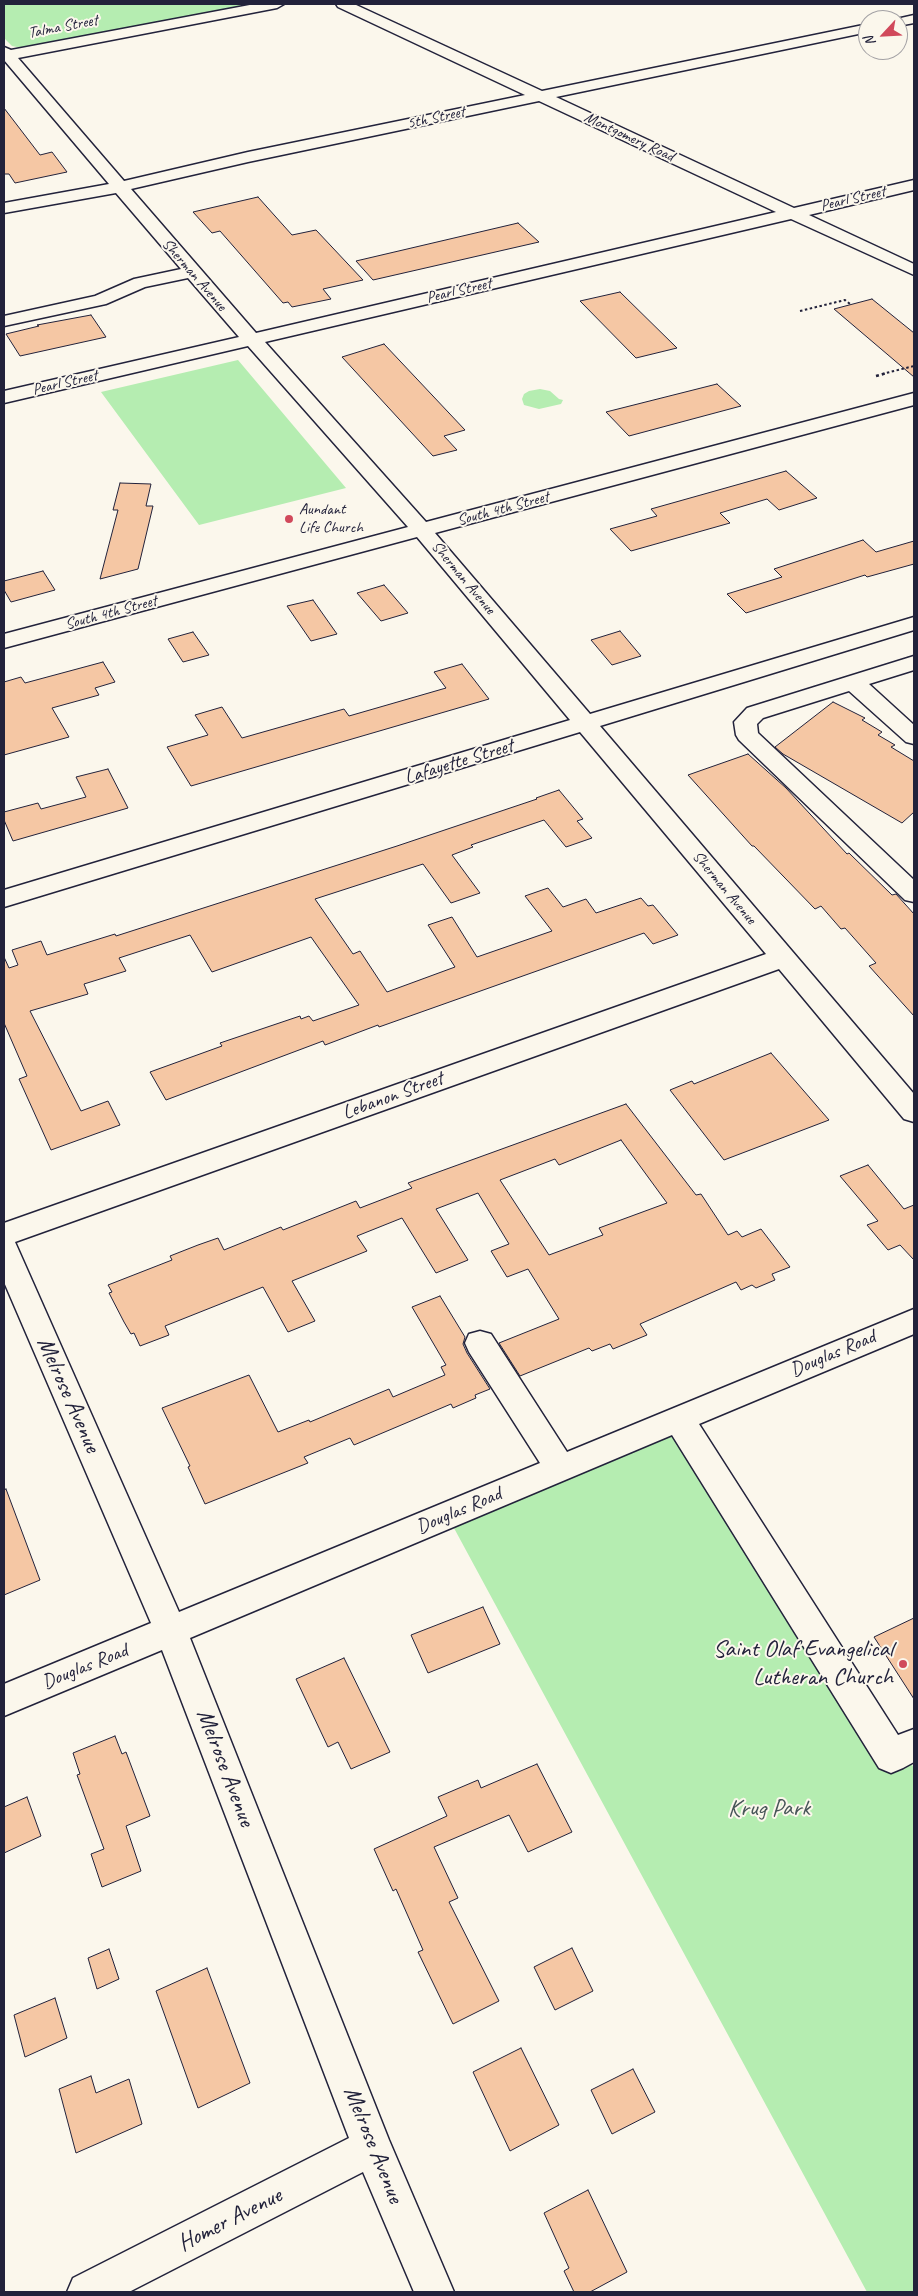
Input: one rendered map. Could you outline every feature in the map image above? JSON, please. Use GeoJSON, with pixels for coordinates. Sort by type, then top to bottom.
{"type":"FeatureCollection","features":[{"type":"Feature","properties":{"kind":"street","name":"Talma Street"},"geometry":{"type":"LineString","coordinates":[[5,54],[277,4]]}},
{"type":"Feature","properties":{"kind":"street","name":"Montgomery Road"},"geometry":{"type":"LineString","coordinates":[[343,4],[914,270]]}},
{"type":"Feature","properties":{"kind":"street","name":"5th Street"},"geometry":{"type":"LineString","coordinates":[[4,208],[119,187],[248,157],[858,30]]}},
{"type":"Feature","properties":{"kind":"street","name":"Sherman Avenue"},"geometry":{"type":"LineString","coordinates":[[5,54],[240,329],[253,340],[422,530],[914,1112]]}},
{"type":"Feature","properties":{"kind":"street","name":"Pearl Street"},"geometry":{"type":"LineString","coordinates":[[4,397],[914,185]]}},
{"type":"Feature","properties":{"kind":"street"},"geometry":{"type":"LineString","coordinates":[[5,321],[100,300],[140,283],[191,272]]}},
{"type":"Feature","properties":{"kind":"street","name":"South 4th Street"},"geometry":{"type":"LineString","coordinates":[[4,641],[914,399]]}},
{"type":"Feature","properties":{"kind":"street","name":"Lafayette Street"},"geometry":{"type":"LineString","coordinates":[[4,899],[914,623]]}},
{"type":"Feature","properties":{"kind":"street"},"geometry":{"type":"LineString","coordinates":[[914,664],[755,713],[745,722],[747,736],[914,894]]}},
{"type":"Feature","properties":{"kind":"street"},"geometry":{"type":"LineString","coordinates":[[853,682],[914,737]]}},
{"type":"Feature","properties":{"kind":"street","name":"Lebanon Street"},"geometry":{"type":"LineString","coordinates":[[4,1234],[782,958]]}},
{"type":"Feature","properties":{"kind":"street","name":"Melrose Avenue"},"geometry":{"type":"LineString","coordinates":[[4,1249],[171,1631],[372,2147],[434,2292]]}},
{"type":"Feature","properties":{"kind":"street","name":"Douglas Road"},"geometry":{"type":"LineString","coordinates":[[4,1700],[914,1320]]}},
{"type":"Feature","properties":{"kind":"street"},"geometry":{"type":"LineString","coordinates":[[480,1343],[560,1468]]}},
{"type":"Feature","properties":{"kind":"street"},"geometry":{"type":"LineString","coordinates":[[678,1418],[891,1756],[914,1744]]}},
{"type":"Feature","properties":{"kind":"street","name":"Homer Avenue"},"geometry":{"type":"LineString","coordinates":[[87,2292],[372,2147]]}},
{"type":"Feature","properties":{"kind":"path"},"geometry":{"type":"LineString","coordinates":[[800,311],[846,300],[850,304]]}},
{"type":"Feature","properties":{"kind":"path"},"geometry":{"type":"LineString","coordinates":[[876,376],[914,366]]}},
{"type":"Feature","properties":{"kind":"green space"},"geometry":{"type":"Polygon","coordinates":[[[4,4],[265,4],[22,48],[12,46],[4,38],[4,4]]]}},
{"type":"Feature","properties":{"kind":"green space"},"geometry":{"type":"Polygon","coordinates":[[[238,360],[346,488],[199,525],[101,392],[238,360]]]}},
{"type":"Feature","properties":{"kind":"green space"},"geometry":{"type":"Polygon","coordinates":[[[540,389],[550,391],[563,400],[561,404],[539,409],[524,405],[522,399],[524,394],[540,389]]]}},
{"type":"Feature","properties":{"kind":"green space","name":"Krug Park"},"geometry":{"type":"Polygon","coordinates":[[[686,1416],[914,1768],[914,2292],[867,2292],[448,1517],[686,1416]]]}},
{"type":"Feature","properties":{"kind":"building"},"geometry":{"type":"Polygon","coordinates":[[[4,108],[40,155],[52,152],[67,172],[15,183],[9,174],[4,174],[4,108]]]}},
{"type":"Feature","properties":{"kind":"building"},"geometry":{"type":"Polygon","coordinates":[[[258,197],[292,235],[316,230],[363,280],[323,289],[331,299],[292,307],[288,302],[283,303],[220,231],[212,233],[193,212],[258,197]]]}},
{"type":"Feature","properties":{"kind":"building"},"geometry":{"type":"Polygon","coordinates":[[[518,223],[539,242],[373,280],[356,261],[518,223]]]}},
{"type":"Feature","properties":{"kind":"building"},"geometry":{"type":"Polygon","coordinates":[[[620,292],[677,348],[636,358],[580,301],[620,292]]]}},
{"type":"Feature","properties":{"kind":"building"},"geometry":{"type":"Polygon","coordinates":[[[872,299],[914,333],[914,377],[834,309],[872,299]]]}},
{"type":"Feature","properties":{"kind":"building"},"geometry":{"type":"Polygon","coordinates":[[[91,315],[106,337],[20,356],[6,334],[39,326],[37,325],[91,315]]]}},
{"type":"Feature","properties":{"kind":"building"},"geometry":{"type":"Polygon","coordinates":[[[384,344],[465,430],[444,436],[457,450],[433,456],[342,357],[384,344]]]}},
{"type":"Feature","properties":{"kind":"building"},"geometry":{"type":"Polygon","coordinates":[[[717,384],[741,406],[629,436],[606,412],[717,384]]]}},
{"type":"Feature","properties":{"kind":"building"},"geometry":{"type":"Polygon","coordinates":[[[786,471],[817,498],[779,510],[767,499],[720,513],[730,523],[631,551],[610,529],[657,516],[651,509],[786,471]]]}},
{"type":"Feature","properties":{"kind":"building"},"geometry":{"type":"Polygon","coordinates":[[[120,483],[151,484],[146,506],[153,506],[138,569],[100,579],[118,510],[113,510],[120,483]]]}},
{"type":"Feature","properties":{"kind":"building"},"geometry":{"type":"Polygon","coordinates":[[[863,540],[876,552],[914,541],[914,564],[867,577],[865,575],[746,613],[727,594],[782,577],[774,569],[863,540]]]}},
{"type":"Feature","properties":{"kind":"building"},"geometry":{"type":"Polygon","coordinates":[[[43,571],[55,590],[11,602],[4,590],[4,581],[43,571]]]}},
{"type":"Feature","properties":{"kind":"building"},"geometry":{"type":"Polygon","coordinates":[[[384,585],[408,613],[381,621],[357,593],[384,585]]]}},
{"type":"Feature","properties":{"kind":"building"},"geometry":{"type":"Polygon","coordinates":[[[313,600],[337,634],[311,641],[287,606],[313,600]]]}},
{"type":"Feature","properties":{"kind":"building"},"geometry":{"type":"Polygon","coordinates":[[[620,631],[641,656],[612,665],[591,640],[620,631]]]}},
{"type":"Feature","properties":{"kind":"building"},"geometry":{"type":"Polygon","coordinates":[[[193,632],[209,655],[183,662],[168,639],[193,632]]]}},
{"type":"Feature","properties":{"kind":"building"},"geometry":{"type":"Polygon","coordinates":[[[103,662],[115,682],[95,688],[99,695],[52,708],[69,737],[4,755],[4,682],[21,677],[25,683],[103,662]]]}},
{"type":"Feature","properties":{"kind":"building"},"geometry":{"type":"Polygon","coordinates":[[[462,664],[489,699],[191,786],[167,747],[208,735],[195,715],[222,707],[242,738],[344,709],[349,716],[446,688],[434,672],[462,664]]]}},
{"type":"Feature","properties":{"kind":"building"},"geometry":{"type":"Polygon","coordinates":[[[833,702],[865,718],[862,720],[882,732],[878,735],[895,745],[891,747],[914,761],[914,812],[902,823],[783,754],[775,747],[833,702]]]}},
{"type":"Feature","properties":{"kind":"building"},"geometry":{"type":"Polygon","coordinates":[[[748,754],[786,788],[847,854],[849,853],[892,895],[896,894],[914,914],[914,1016],[869,966],[876,963],[845,928],[841,929],[821,906],[815,909],[752,846],[688,775],[748,754]]]}},
{"type":"Feature","properties":{"kind":"building"},"geometry":{"type":"Polygon","coordinates":[[[108,769],[128,808],[13,841],[4,820],[4,812],[38,803],[41,809],[86,797],[76,777],[108,769]]]}},
{"type":"Feature","properties":{"kind":"building"},"geometry":{"type":"Polygon","coordinates":[[[559,790],[583,819],[577,821],[592,838],[566,847],[544,820],[471,845],[473,847],[452,855],[480,893],[451,903],[423,864],[315,899],[353,954],[360,951],[387,992],[455,967],[428,925],[452,917],[477,957],[552,931],[525,896],[548,888],[563,907],[586,899],[596,913],[641,898],[648,906],[653,905],[678,935],[653,944],[644,933],[379,1027],[378,1025],[325,1045],[323,1041],[166,1100],[150,1072],[222,1046],[220,1043],[300,1016],[301,1019],[309,1016],[313,1021],[359,1005],[311,937],[212,972],[190,935],[119,958],[126,971],[84,984],[88,994],[30,1011],[81,1111],[108,1101],[120,1125],[51,1150],[19,1079],[27,1076],[4,1023],[4,957],[9,968],[18,965],[12,950],[41,941],[47,955],[115,934],[116,936],[397,846],[559,790]]]}},
{"type":"Feature","properties":{"kind":"building"},"geometry":{"type":"Polygon","coordinates":[[[771,1053],[829,1120],[724,1160],[670,1090],[692,1081],[694,1084],[771,1053]]]}},
{"type":"Feature","properties":{"kind":"building"},"geometry":{"type":"Polygon","coordinates":[[[626,1104],[696,1195],[701,1194],[728,1235],[737,1231],[742,1237],[761,1229],[790,1267],[772,1274],[775,1280],[756,1288],[752,1285],[741,1290],[736,1282],[640,1324],[647,1335],[613,1349],[610,1344],[592,1351],[589,1348],[520,1376],[499,1343],[559,1319],[528,1269],[507,1277],[491,1251],[509,1244],[478,1193],[436,1209],[468,1260],[436,1273],[402,1218],[357,1236],[367,1251],[292,1281],[315,1321],[288,1332],[263,1287],[165,1326],[169,1335],[140,1346],[134,1333],[131,1334],[109,1293],[112,1292],[108,1285],[172,1260],[170,1256],[198,1245],[218,1238],[224,1250],[281,1227],[283,1230],[356,1201],[360,1208],[412,1188],[408,1183],[626,1104]],[[621,1140],[559,1165],[555,1159],[500,1180],[549,1255],[603,1235],[599,1228],[667,1203],[621,1140]]]}},
{"type":"Feature","properties":{"kind":"building"},"geometry":{"type":"Polygon","coordinates":[[[868,1165],[904,1209],[914,1205],[914,1260],[900,1245],[888,1250],[867,1225],[878,1221],[840,1176],[868,1165]]]}},
{"type":"Feature","properties":{"kind":"building"},"geometry":{"type":"Polygon","coordinates":[[[440,1296],[465,1337],[463,1344],[467,1353],[490,1389],[475,1395],[476,1398],[453,1408],[451,1404],[354,1445],[350,1438],[304,1457],[308,1463],[205,1504],[188,1467],[190,1466],[162,1408],[249,1375],[278,1432],[309,1420],[310,1422],[389,1389],[393,1397],[445,1375],[441,1367],[446,1365],[412,1307],[440,1296]]]}},
{"type":"Feature","properties":{"kind":"building"},"geometry":{"type":"Polygon","coordinates":[[[6,1489],[40,1580],[4,1595],[4,1490],[6,1489]]]}},
{"type":"Feature","properties":{"kind":"building"},"geometry":{"type":"Polygon","coordinates":[[[483,1607],[500,1644],[428,1673],[411,1635],[483,1607]]]}},
{"type":"Feature","properties":{"kind":"building","name":"Saint Olaf Evangelical Lutheran Church"},"geometry":{"type":"Polygon","coordinates":[[[914,1618],[914,1699],[874,1637],[914,1618]]]}},
{"type":"Feature","properties":{"kind":"building"},"geometry":{"type":"Polygon","coordinates":[[[344,1658],[390,1752],[351,1769],[338,1742],[328,1747],[296,1679],[344,1658]]]}},
{"type":"Feature","properties":{"kind":"building"},"geometry":{"type":"Polygon","coordinates":[[[115,1736],[122,1754],[126,1752],[150,1816],[126,1826],[141,1871],[102,1887],[91,1854],[104,1849],[77,1775],[80,1774],[73,1753],[115,1736]]]}},
{"type":"Feature","properties":{"kind":"building"},"geometry":{"type":"Polygon","coordinates":[[[537,1764],[572,1832],[528,1852],[509,1815],[434,1847],[458,1898],[449,1902],[499,2001],[453,2024],[418,1952],[423,1950],[396,1889],[393,1891],[374,1849],[447,1816],[438,1797],[478,1780],[481,1788],[537,1764]]]}},
{"type":"Feature","properties":{"kind":"building"},"geometry":{"type":"Polygon","coordinates":[[[27,1797],[41,1836],[4,1853],[4,1807],[27,1797]]]}},
{"type":"Feature","properties":{"kind":"building"},"geometry":{"type":"Polygon","coordinates":[[[572,1948],[593,1991],[555,2010],[534,1967],[572,1948]]]}},
{"type":"Feature","properties":{"kind":"building"},"geometry":{"type":"Polygon","coordinates":[[[109,1949],[119,1979],[97,1989],[88,1958],[109,1949]]]}},
{"type":"Feature","properties":{"kind":"building"},"geometry":{"type":"Polygon","coordinates":[[[207,1968],[250,2083],[198,2108],[156,1991],[207,1968]]]}},
{"type":"Feature","properties":{"kind":"building"},"geometry":{"type":"Polygon","coordinates":[[[55,1998],[67,2038],[25,2057],[14,2015],[55,1998]]]}},
{"type":"Feature","properties":{"kind":"building"},"geometry":{"type":"Polygon","coordinates":[[[521,2048],[559,2125],[510,2151],[473,2072],[521,2048]]]}},
{"type":"Feature","properties":{"kind":"building"},"geometry":{"type":"Polygon","coordinates":[[[633,2069],[655,2112],[612,2134],[591,2090],[633,2069]]]}},
{"type":"Feature","properties":{"kind":"building"},"geometry":{"type":"Polygon","coordinates":[[[91,2076],[96,2093],[129,2079],[142,2124],[76,2153],[59,2089],[91,2076]]]}},
{"type":"Feature","properties":{"kind":"building"},"geometry":{"type":"Polygon","coordinates":[[[588,2190],[627,2272],[590,2292],[574,2292],[564,2271],[569,2268],[544,2213],[588,2190]]]}},
{"type":"Feature","properties":{"kind":"place","name":"Aundant Life Church"},"geometry":{"type":"Point","coordinates":[289,519]}},
{"type":"Feature","properties":{"kind":"place","name":"Saint Olaf Evangelical Lutheran Church"},"geometry":{"type":"Point","coordinates":[903,1664]}}]}
